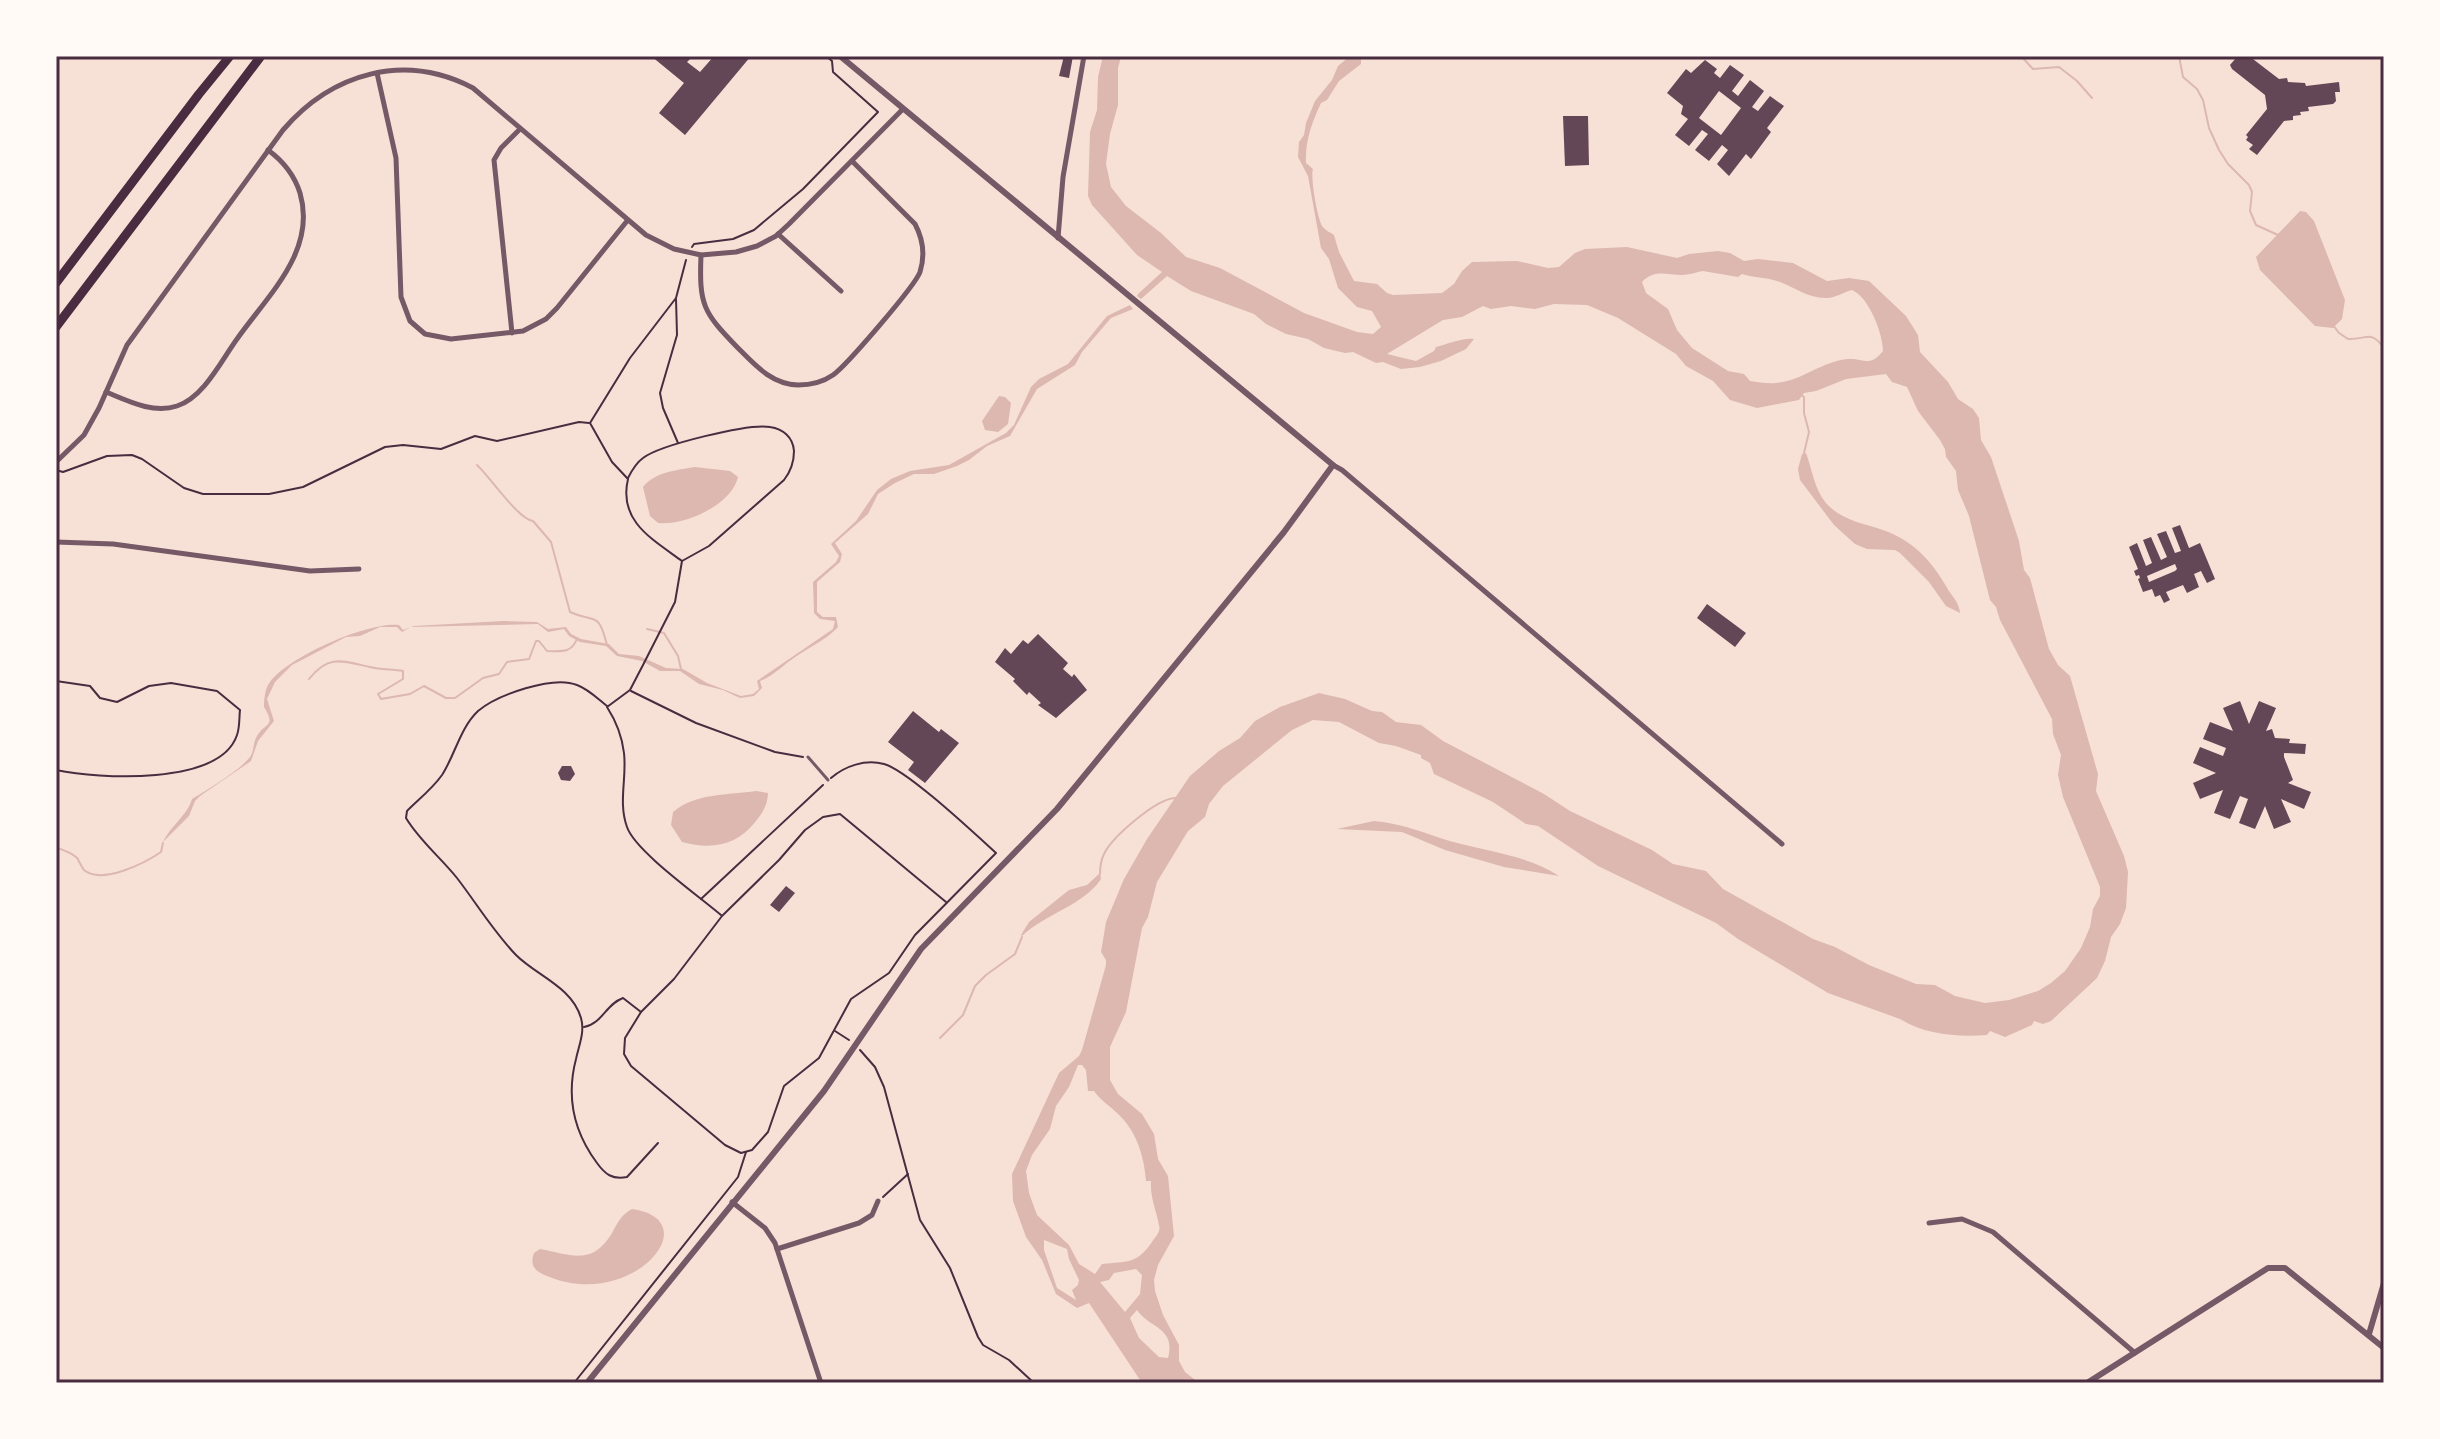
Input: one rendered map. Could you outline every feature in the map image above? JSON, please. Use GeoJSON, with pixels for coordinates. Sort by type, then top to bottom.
{"type":"FeatureCollection","features":[{"type":"Feature","properties":{"kind":"highway"},"geometry":{"type":"LineString","coordinates":[[56,283],[230,56]]}},
{"type":"Feature","properties":{"kind":"highway"},"geometry":{"type":"LineString","coordinates":[[56,327],[261,56]]}},
{"type":"Feature","properties":{"kind":"street"},"geometry":{"type":"LineString","coordinates":[[840,56],[1058,239],[1342,470],[1782,844]]}},
{"type":"Feature","properties":{"kind":"street"},"geometry":{"type":"LineString","coordinates":[[1058,239],[1063,177],[1084,56]]}},
{"type":"Feature","properties":{"kind":"street"},"geometry":{"type":"LineString","coordinates":[[56,462],[84,435],[127,345],[268,150],[297,113],[320,95],[346,82],[377,73],[416,70],[446,76],[473,88],[627,221],[662,244],[701,255],[745,250],[778,234],[902,110]]}},
{"type":"Feature","properties":{"kind":"street"},"geometry":{"type":"LineString","coordinates":[[377,73],[398,168],[401,297],[407,316],[425,334],[444,339],[512,333],[533,327],[546,319],[627,221]]}},
{"type":"Feature","properties":{"kind":"street"},"geometry":{"type":"LineString","coordinates":[[512,333],[494,160],[520,129]]}},
{"type":"Feature","properties":{"kind":"street"},"geometry":{"type":"LineString","coordinates":[[106,392],[149,408],[167,409],[187,402],[215,371],[291,265],[303,235],[301,199],[286,166],[268,150]]}},
{"type":"Feature","properties":{"kind":"street"},"geometry":{"type":"LineString","coordinates":[[701,255],[700,294],[707,314],[755,364],[775,380],[791,384],[811,384],[831,377],[914,285],[922,258],[921,237],[915,224],[852,161]]}},
{"type":"Feature","properties":{"kind":"street"},"geometry":{"type":"LineString","coordinates":[[778,234],[841,291]]}},
{"type":"Feature","properties":{"kind":"street"},"geometry":{"type":"LineString","coordinates":[[587,1383],[824,1091],[921,949],[1057,809],[1284,532],[1333,465]]}},
{"type":"Feature","properties":{"kind":"street"},"geometry":{"type":"LineString","coordinates":[[56,542],[113,544],[310,571],[359,569]]}},
{"type":"Feature","properties":{"kind":"street"},"geometry":{"type":"LineString","coordinates":[[777,1249],[859,1223],[872,1215],[878,1201]]}},
{"type":"Feature","properties":{"kind":"street"},"geometry":{"type":"LineString","coordinates":[[732,1202],[765,1228],[777,1249],[821,1383]]}},
{"type":"Feature","properties":{"kind":"street"},"geometry":{"type":"LineString","coordinates":[[1929,1223],[1962,1219],[1993,1232],[2136,1353]]}},
{"type":"Feature","properties":{"kind":"street"},"geometry":{"type":"LineString","coordinates":[[2087,1383],[2268,1268],[2285,1268],[2384,1348]]}},
{"type":"Feature","properties":{"kind":"street"},"geometry":{"type":"LineString","coordinates":[[2369,1334],[2384,1283]]}},
{"type":"Feature","properties":{"kind":"lane"},"geometry":{"type":"LineString","coordinates":[[808,757],[828,780]]}},
{"type":"Feature","properties":{"kind":"path"},"geometry":{"type":"LineString","coordinates":[[679,444],[663,408],[660,393],[677,335],[676,298],[694,244],[733,239],[754,230],[803,189],[878,112],[833,72],[832,61],[826,56]]}},
{"type":"Feature","properties":{"kind":"path"},"geometry":{"type":"LineString","coordinates":[[590,423],[630,358],[676,298]]}},
{"type":"Feature","properties":{"kind":"path"},"geometry":{"type":"LineString","coordinates":[[56,470],[63,472],[107,456],[132,455],[184,488],[203,494],[269,494],[303,487],[385,447],[403,445],[441,449],[475,436],[497,441],[560,426],[590,423]]}},
{"type":"Feature","properties":{"kind":"path"},"geometry":{"type":"LineString","coordinates":[[590,423],[612,462],[628,479]]}},
{"type":"Feature","properties":{"kind":"path"},"geometry":{"type":"LineString","coordinates":[[766,426],[788,435],[794,455],[784,480],[709,546],[682,561],[632,520],[626,501],[628,479],[642,459],[679,444],[766,426]]}},
{"type":"Feature","properties":{"kind":"path"},"geometry":{"type":"LineString","coordinates":[[607,707],[630,690],[643,665],[677,594],[682,561]]}},
{"type":"Feature","properties":{"kind":"path"},"geometry":{"type":"LineString","coordinates":[[56,681],[90,686],[100,698],[117,702],[149,686],[171,683],[217,691],[240,710],[237,736],[215,761],[160,775],[119,777],[56,770]]}},
{"type":"Feature","properties":{"kind":"path"},"geometry":{"type":"LineString","coordinates":[[658,1143],[632,1174],[623,1178],[606,1174],[590,1153],[576,1126],[572,1096],[573,1069],[583,1027],[574,1002],[518,957],[406,818],[407,811],[441,777],[468,723],[487,705],[512,694],[555,682],[575,683],[607,707],[618,728],[624,753],[624,814],[631,836],[722,916]]}},
{"type":"Feature","properties":{"kind":"path"},"geometry":{"type":"LineString","coordinates":[[630,690],[683,718],[775,752],[808,757]]}},
{"type":"Feature","properties":{"kind":"path"},"geometry":{"type":"LineString","coordinates":[[701,899],[828,780],[852,766],[887,765],[932,798],[996,853],[915,935],[889,973],[851,999],[819,1058],[784,1086],[768,1132],[756,1146],[746,1152],[737,1152],[631,1066],[624,1054],[625,1038],[641,1012],[674,979],[722,916],[805,830],[823,817],[840,814],[946,902]]}},
{"type":"Feature","properties":{"kind":"path"},"geometry":{"type":"LineString","coordinates":[[583,1027],[591,1026],[612,1002],[623,998],[641,1012]]}},
{"type":"Feature","properties":{"kind":"path"},"geometry":{"type":"LineString","coordinates":[[834,1030],[857,1046],[875,1067],[884,1087],[920,1220],[950,1268],[978,1337],[983,1345],[1009,1360],[1034,1383]]}},
{"type":"Feature","properties":{"kind":"path"},"geometry":{"type":"LineString","coordinates":[[574,1383],[738,1177],[746,1152]]}},
{"type":"Feature","properties":{"kind":"path"},"geometry":{"type":"LineString","coordinates":[[878,1201],[908,1174]]}},
{"type":"Feature","properties":{"kind":"shaded area"},"geometry":{"type":"Polygon","coordinates":[[[1103,56],[1121,57],[1118,105],[1106,164],[1111,187],[1126,206],[1186,257],[1220,268],[1304,313],[1357,332],[1373,334],[1381,327],[1372,311],[1357,307],[1338,288],[1329,259],[1321,248],[1308,176],[1298,157],[1299,142],[1315,101],[1332,80],[1338,66],[1350,56],[1361,56],[1361,64],[1339,81],[1327,100],[1321,103],[1310,132],[1306,163],[1313,169],[1321,223],[1325,230],[1334,235],[1354,281],[1377,284],[1393,295],[1442,293],[1472,262],[1517,261],[1548,268],[1559,267],[1575,253],[1585,249],[1627,247],[1677,258],[1718,251],[1730,253],[1744,261],[1758,259],[1793,263],[1827,281],[1849,278],[1869,281],[1906,316],[1918,335],[1920,352],[1948,382],[1958,399],[1973,409],[1979,418],[1981,440],[1991,457],[2019,541],[2024,570],[2030,578],[2049,649],[2058,665],[2070,676],[2098,774],[2096,791],[2128,872],[2126,908],[2111,937],[2097,978],[2051,1021],[2043,1024],[2034,1021],[2032,1025],[2005,1037],[1990,1031],[1987,1035],[1964,1036],[1920,1029],[1828,993],[1716,923],[1598,866],[1538,826],[1526,824],[1493,802],[1434,774],[1430,763],[1421,755],[1379,743],[1339,722],[1313,720],[1292,730],[1223,786],[1209,804],[1205,817],[1188,831],[1157,882],[1142,928],[1126,1012],[1110,1047],[1110,1080],[1118,1094],[1142,1114],[1154,1134],[1158,1159],[1168,1176],[1174,1236],[1158,1265],[1155,1291],[1163,1315],[1179,1345],[1179,1361],[1185,1372],[1199,1383],[1142,1383],[1089,1303],[1077,1308],[1056,1294],[1042,1260],[1026,1237],[1013,1201],[1012,1174],[1059,1073],[1082,1050],[1106,965],[1101,952],[1106,922],[1124,879],[1190,776],[1240,738],[1255,721],[1280,707],[1319,693],[1382,712],[1396,722],[1421,725],[1443,741],[1570,811],[1652,850],[1673,864],[1706,871],[1723,889],[1813,939],[1916,984],[1935,985],[1955,996],[1985,1003],[2038,991],[2065,971],[2081,948],[2090,927],[2100,887],[2063,797],[2058,775],[2061,755],[2053,734],[2052,719],[1990,600],[1969,516],[1958,490],[1956,471],[1946,457],[1940,440],[1918,411],[1907,387],[1892,382],[1886,374],[1846,379],[1804,393],[1799,400],[1757,408],[1730,400],[1713,381],[1686,366],[1676,354],[1618,318],[1587,305],[1554,304],[1535,309],[1511,306],[1491,309],[1483,306],[1462,317],[1443,320],[1387,354],[1416,361],[1436,347],[1474,339],[1466,349],[1441,361],[1401,369],[1286,334],[1254,314],[1191,291],[1167,276],[1141,299],[1137,296],[1139,293],[1162,272],[1137,255],[1092,205],[1088,196],[1090,132],[1097,110],[1098,77],[1103,56]],[[1703,271],[1684,275],[1656,274],[1642,282],[1646,293],[1668,309],[1677,330],[1692,348],[1728,371],[1744,374],[1750,381],[1785,381],[1829,363],[1848,359],[1870,361],[1883,351],[1874,317],[1864,300],[1852,290],[1821,298],[1780,282],[1742,274],[1738,277],[1703,271]],[[1078,1065],[1069,1087],[1056,1106],[1050,1129],[1032,1155],[1026,1171],[1029,1193],[1037,1215],[1069,1245],[1079,1264],[1095,1274],[1102,1264],[1141,1255],[1159,1232],[1159,1227],[1151,1181],[1146,1181],[1141,1153],[1129,1127],[1094,1091],[1088,1091],[1086,1070],[1082,1065],[1078,1065]],[[1044,1240],[1044,1250],[1057,1288],[1076,1300],[1072,1290],[1079,1280],[1067,1249],[1044,1240]],[[1136,1269],[1114,1273],[1109,1280],[1100,1282],[1125,1312],[1140,1294],[1142,1275],[1136,1269]],[[1137,1310],[1130,1318],[1139,1338],[1159,1357],[1168,1358],[1165,1334],[1137,1310]]]}},
{"type":"Feature","properties":{"kind":"shaded area"},"geometry":{"type":"Polygon","coordinates":[[[2300,211],[2306,212],[2314,221],[2345,300],[2342,319],[2333,328],[2315,326],[2260,270],[2256,257],[2300,211]]]}},
{"type":"Feature","properties":{"kind":"shaded area"},"geometry":{"type":"Polygon","coordinates":[[[1130,305],[1133,309],[1111,318],[1075,365],[1037,389],[1010,436],[987,446],[957,466],[934,474],[914,474],[878,494],[868,514],[835,543],[842,554],[840,562],[817,582],[817,612],[823,617],[836,617],[838,627],[760,681],[762,688],[754,696],[740,698],[699,684],[680,671],[660,671],[642,661],[617,656],[606,646],[580,642],[564,629],[548,632],[538,624],[411,627],[503,621],[537,622],[548,629],[566,627],[581,639],[609,644],[619,654],[639,656],[666,668],[683,669],[707,683],[741,696],[753,694],[759,689],[757,681],[833,629],[835,621],[820,619],[814,613],[813,582],[836,562],[839,556],[831,544],[856,521],[877,490],[891,479],[910,471],[949,465],[1006,433],[1014,425],[1031,387],[1039,379],[1068,364],[1107,316],[1130,305]]]}},
{"type":"Feature","properties":{"kind":"shaded area"},"geometry":{"type":"Polygon","coordinates":[[[999,396],[1011,403],[1008,424],[998,432],[985,430],[982,421],[999,396]]]}},
{"type":"Feature","properties":{"kind":"shaded area"},"geometry":{"type":"Polygon","coordinates":[[[1806,453],[1818,489],[1831,508],[1849,519],[1893,534],[1912,545],[1934,568],[1960,613],[1946,606],[1929,582],[1900,553],[1867,549],[1855,544],[1834,525],[1800,480],[1798,469],[1802,454],[1806,453]]]}},
{"type":"Feature","properties":{"kind":"shaded area"},"geometry":{"type":"Polygon","coordinates":[[[695,467],[730,471],[738,477],[727,496],[706,512],[681,521],[658,523],[650,516],[643,487],[660,475],[695,467]]]}},
{"type":"Feature","properties":{"kind":"shaded area"},"geometry":{"type":"Polygon","coordinates":[[[399,625],[403,630],[411,627],[402,632],[397,627],[380,627],[360,636],[346,637],[292,665],[275,682],[267,699],[274,721],[258,741],[251,761],[200,796],[189,816],[163,842],[192,799],[231,774],[250,757],[256,738],[269,722],[264,707],[267,687],[280,672],[311,652],[349,635],[368,629],[385,626],[399,625]]]}},
{"type":"Feature","properties":{"kind":"shaded area"},"geometry":{"type":"Polygon","coordinates":[[[756,791],[768,793],[765,808],[749,829],[732,841],[703,846],[682,842],[671,825],[673,812],[691,801],[756,791]]]}},
{"type":"Feature","properties":{"kind":"shaded area"},"geometry":{"type":"Polygon","coordinates":[[[1374,821],[1516,857],[1559,876],[1504,867],[1445,850],[1402,832],[1337,829],[1374,821]]]}},
{"type":"Feature","properties":{"kind":"shaded area"},"geometry":{"type":"Polygon","coordinates":[[[1100,873],[1101,879],[1085,896],[1021,935],[1029,922],[1069,890],[1087,885],[1100,873]]]}},
{"type":"Feature","properties":{"kind":"shaded area"},"geometry":{"type":"Polygon","coordinates":[[[632,1209],[654,1217],[663,1229],[662,1245],[650,1260],[631,1274],[607,1282],[578,1284],[547,1276],[534,1268],[534,1253],[540,1249],[580,1256],[597,1250],[622,1216],[632,1209]]]}},
{"type":"Feature","properties":{"kind":"building"},"geometry":{"type":"Polygon","coordinates":[[[651,56],[693,56],[687,62],[700,72],[714,56],[751,56],[685,135],[659,113],[684,83],[651,56]]]}},
{"type":"Feature","properties":{"kind":"building"},"geometry":{"type":"Polygon","coordinates":[[[1064,56],[1073,56],[1069,78],[1059,76],[1064,56]]]}},
{"type":"Feature","properties":{"kind":"building"},"geometry":{"type":"Polygon","coordinates":[[[2234,56],[2249,56],[2279,79],[2287,78],[2288,82],[2305,83],[2306,86],[2339,82],[2340,92],[2335,92],[2336,101],[2333,104],[2308,107],[2309,111],[2300,112],[2301,115],[2293,116],[2293,120],[2284,121],[2257,155],[2249,149],[2253,145],[2246,140],[2246,135],[2267,109],[2265,95],[2232,69],[2230,65],[2236,58],[2234,56]]]}},
{"type":"Feature","properties":{"kind":"building"},"geometry":{"type":"Polygon","coordinates":[[[1705,60],[1717,69],[1714,73],[1720,78],[1730,65],[1744,75],[1732,91],[1738,96],[1750,80],[1764,91],[1752,107],[1758,111],[1770,96],[1784,106],[1767,128],[1771,132],[1751,159],[1746,154],[1729,176],[1717,164],[1728,150],[1722,145],[1709,161],[1695,150],[1708,134],[1702,130],[1689,146],[1675,135],[1688,119],[1681,114],[1683,106],[1667,93],[1686,69],[1691,73],[1705,60]],[[1719,91],[1699,118],[1721,135],[1741,108],[1719,91]]]}},
{"type":"Feature","properties":{"kind":"building"},"geometry":{"type":"Polygon","coordinates":[[[1563,116],[1588,116],[1589,165],[1565,166],[1563,116]]]}},
{"type":"Feature","properties":{"kind":"building"},"geometry":{"type":"Polygon","coordinates":[[[2180,525],[2189,548],[2200,543],[2215,579],[2207,583],[2201,571],[2194,574],[2199,587],[2187,593],[2183,585],[2166,592],[2170,600],[2164,603],[2160,595],[2155,597],[2152,589],[2143,592],[2129,547],[2137,543],[2146,566],[2152,563],[2143,540],[2151,537],[2161,560],[2167,557],[2157,534],[2166,531],[2175,553],[2181,551],[2172,528],[2180,525]],[[2175,564],[2147,576],[2149,582],[2175,571],[2175,564]]]}},
{"type":"Feature","properties":{"kind":"building"},"geometry":{"type":"Polygon","coordinates":[[[1707,604],[1746,633],[1735,647],[1697,618],[1707,604]]]}},
{"type":"Feature","properties":{"kind":"building"},"geometry":{"type":"Polygon","coordinates":[[[1038,634],[1068,663],[1063,669],[1072,677],[1074,674],[1087,690],[1056,718],[1038,705],[1041,703],[1029,692],[1027,695],[1013,681],[1015,679],[995,662],[1005,648],[1011,654],[1023,640],[1028,644],[1038,634]]]}},
{"type":"Feature","properties":{"kind":"building"},"geometry":{"type":"Polygon","coordinates":[[[2240,701],[2249,724],[2259,701],[2276,708],[2266,731],[2272,729],[2275,738],[2290,739],[2289,743],[2306,744],[2305,754],[2284,753],[2284,757],[2293,780],[2288,783],[2311,792],[2304,809],[2281,799],[2291,822],[2274,829],[2265,806],[2255,829],[2239,823],[2248,799],[2240,796],[2230,819],[2214,813],[2223,790],[2200,799],[2193,783],[2216,773],[2193,763],[2200,747],[2223,756],[2226,748],[2203,739],[2210,722],[2233,731],[2223,708],[2240,701]]]}},
{"type":"Feature","properties":{"kind":"building"},"geometry":{"type":"Polygon","coordinates":[[[913,711],[959,743],[925,783],[908,770],[914,762],[888,742],[913,711]]]}},
{"type":"Feature","properties":{"kind":"building"},"geometry":{"type":"Polygon","coordinates":[[[562,766],[571,766],[575,774],[570,781],[561,780],[558,773],[562,766]]]}},
{"type":"Feature","properties":{"kind":"building"},"geometry":{"type":"Polygon","coordinates":[[[786,886],[795,893],[779,912],[770,905],[786,886]]]}},
{"type":"Feature","properties":{"kind":"waterway"},"geometry":{"type":"LineString","coordinates":[[1996,58],[2012,56]]}},
{"type":"Feature","properties":{"kind":"waterway"},"geometry":{"type":"LineString","coordinates":[[2021,56],[2033,69],[2059,67],[2092,98]]}},
{"type":"Feature","properties":{"kind":"waterway"},"geometry":{"type":"LineString","coordinates":[[2179,56],[2183,77],[2197,89],[2203,100],[2209,128],[2219,150],[2249,185],[2252,192],[2250,211],[2256,225],[2278,235]]}},
{"type":"Feature","properties":{"kind":"waterway"},"geometry":{"type":"LineString","coordinates":[[2333,325],[2348,339],[2371,337],[2384,348]]}},
{"type":"Feature","properties":{"kind":"waterway"},"geometry":{"type":"LineString","coordinates":[[1800,394],[1804,397],[1809,432],[1804,453]]}},
{"type":"Feature","properties":{"kind":"waterway"},"geometry":{"type":"LineString","coordinates":[[477,465],[512,506],[533,521],[551,542],[570,612],[598,622],[607,645]]}},
{"type":"Feature","properties":{"kind":"waterway"},"geometry":{"type":"LineString","coordinates":[[647,629],[664,633],[678,656],[681,669]]}},
{"type":"Feature","properties":{"kind":"waterway"},"geometry":{"type":"LineString","coordinates":[[309,679],[323,666],[336,661],[344,662],[403,671],[403,679],[378,694],[381,699],[410,694],[424,686],[446,698],[455,698],[483,678],[499,674],[507,662],[529,659],[536,641],[547,651],[561,651],[572,647],[577,639]]}},
{"type":"Feature","properties":{"kind":"waterway"},"geometry":{"type":"LineString","coordinates":[[1100,874],[1103,856],[1116,838],[1146,812],[1175,798]]}},
{"type":"Feature","properties":{"kind":"waterway"},"geometry":{"type":"LineString","coordinates":[[56,847],[76,857],[84,870],[101,875],[145,862],[161,852],[163,843]]}},
{"type":"Feature","properties":{"kind":"waterway"},"geometry":{"type":"LineString","coordinates":[[940,1038],[963,1015],[975,986],[1015,954],[1022,937]]}}]}
